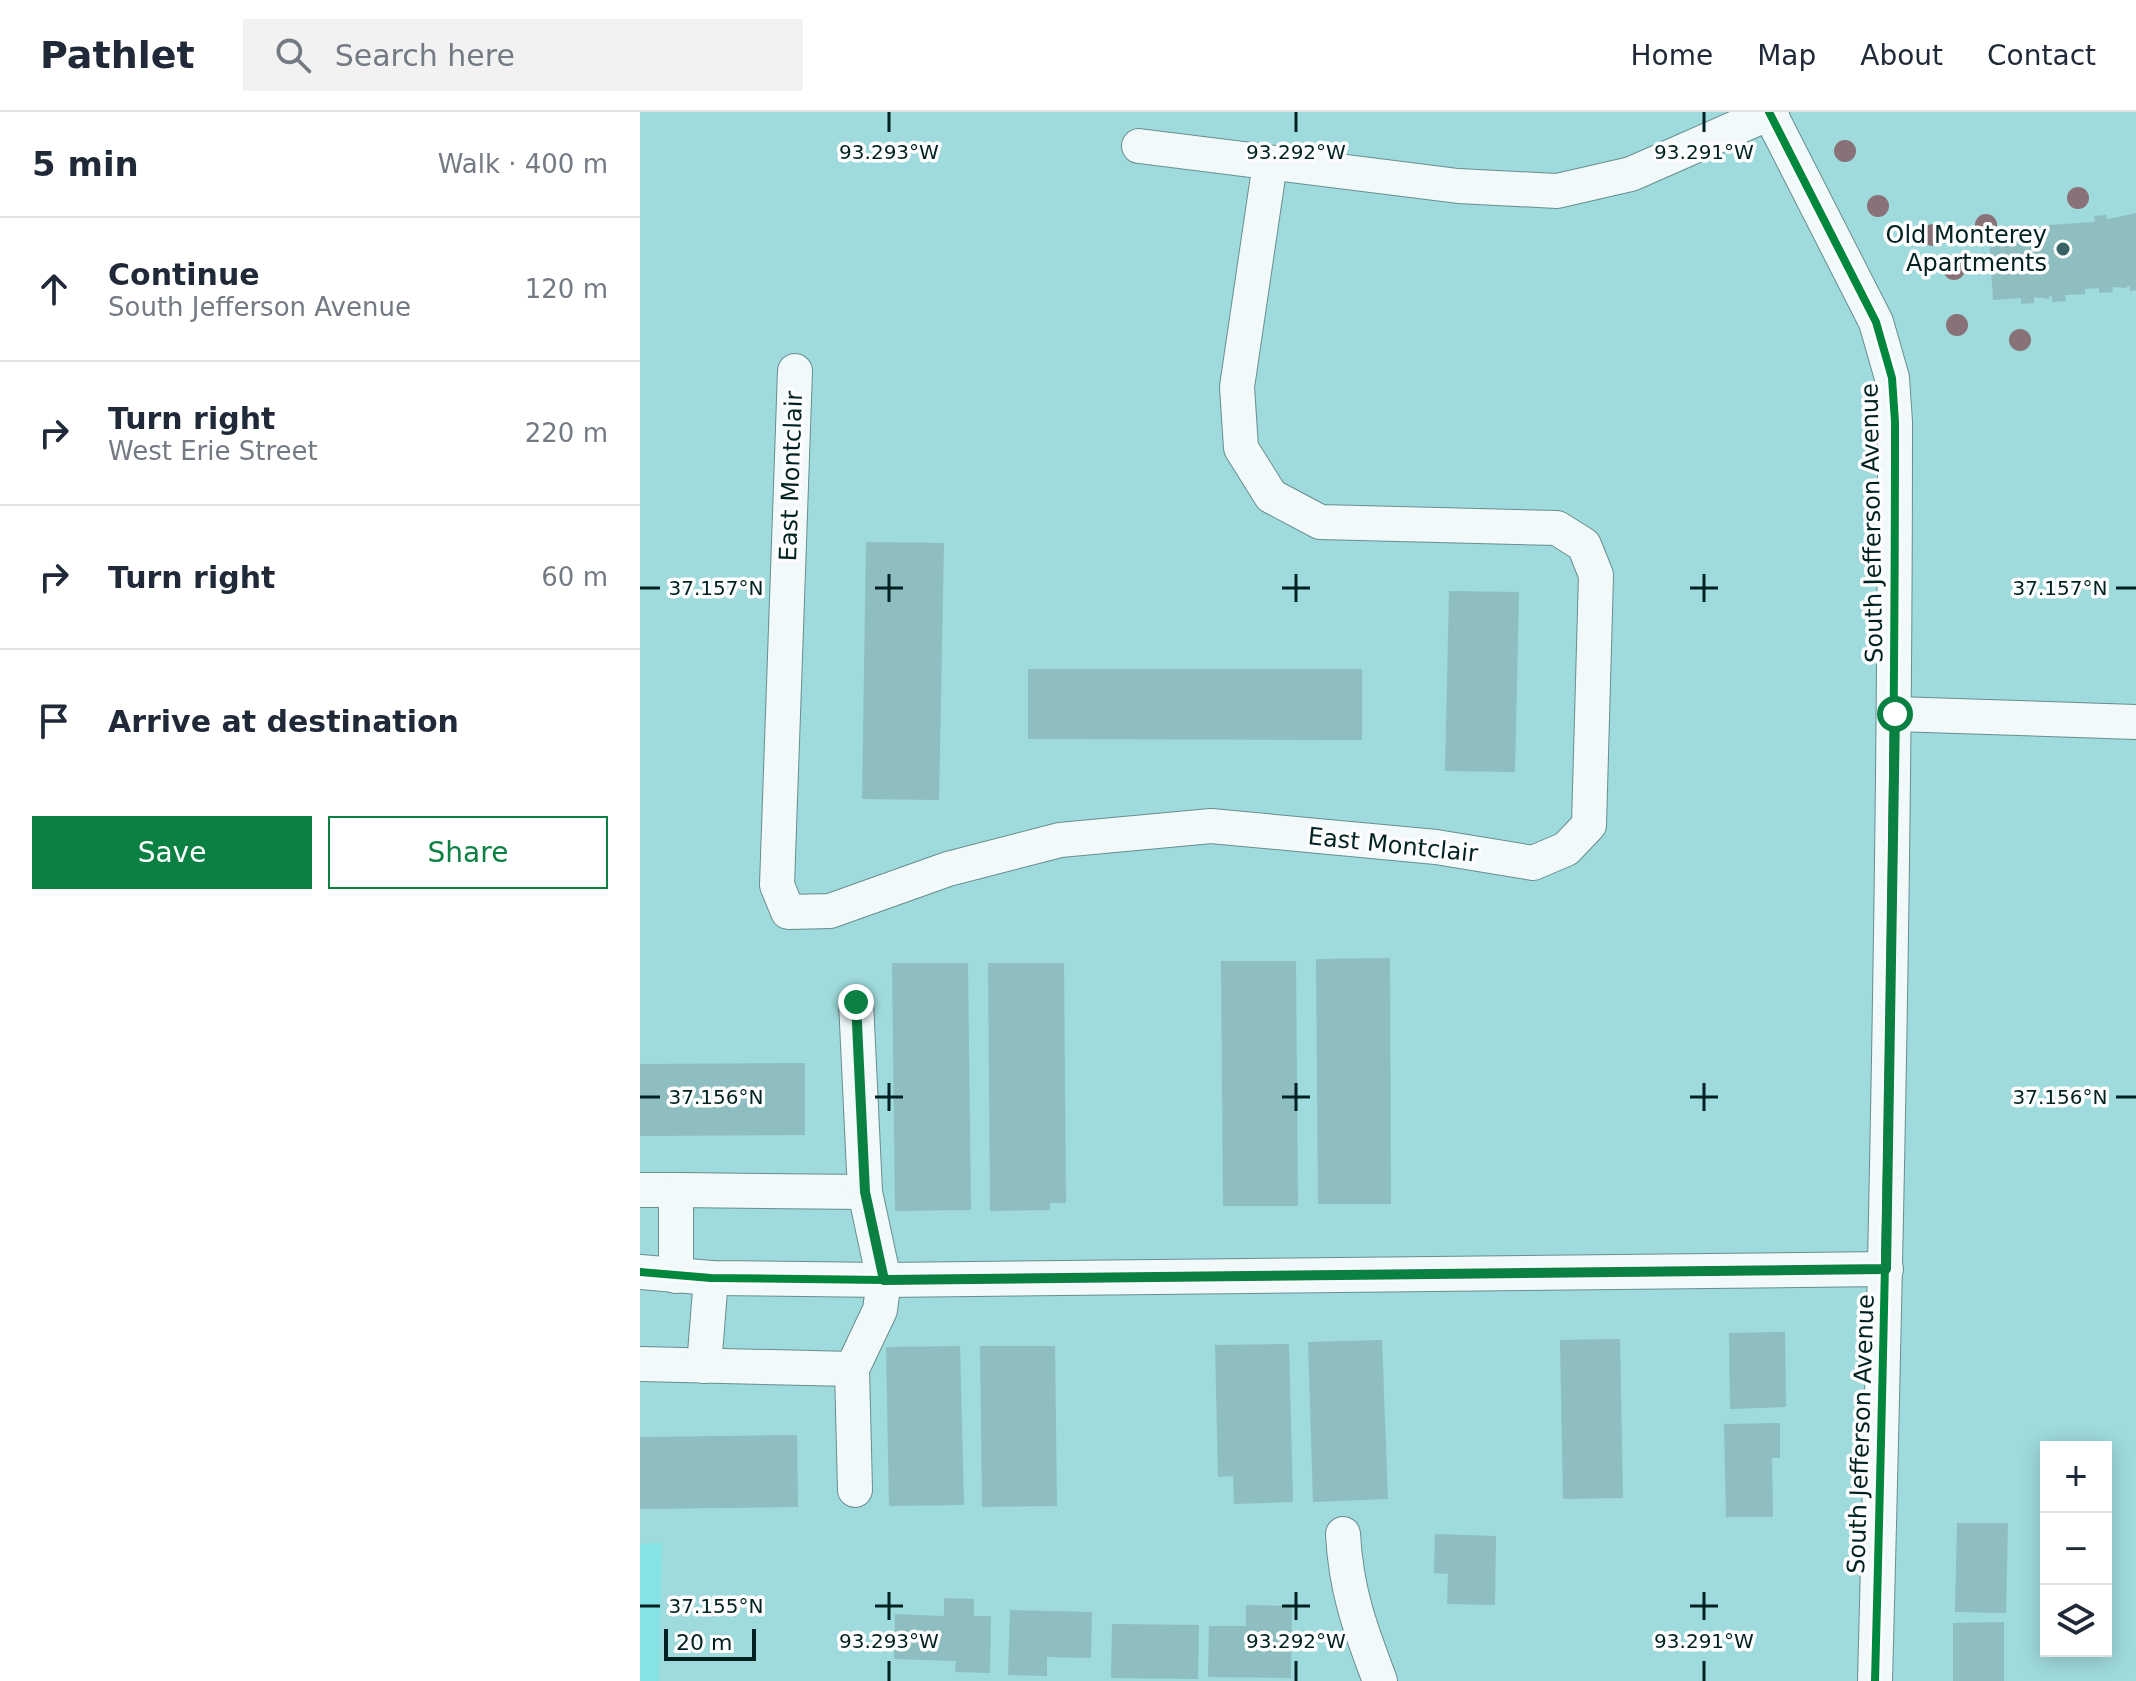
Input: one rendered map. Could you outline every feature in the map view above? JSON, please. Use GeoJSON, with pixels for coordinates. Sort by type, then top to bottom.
{"type":"FeatureCollection","features":[{"type":"Feature","properties":{"kind":"street"},"geometry":{"type":"LineString","coordinates":[[1139,146],[1458,186],[1557,191],[1631,174],[1770,112]]}},
{"type":"Feature","properties":{"kind":"street","name":"South Jefferson Avenue"},"geometry":{"type":"LineString","coordinates":[[1770,112],[1876,322],[1892,378],[1895,422],[1895,714],[1886,1269],[1875,1681]]}},
{"type":"Feature","properties":{"kind":"street","name":"East Montclair"},"geometry":{"type":"LineString","coordinates":[[795,371],[777,885],[788,912],[830,911],[948,869],[1060,840],[1211,826],[1436,847],[1533,863],[1566,849],[1589,825],[1596,575],[1584,545],[1557,528],[1320,522],[1271,496],[1241,448],[1237,387],[1270,163]]}},
{"type":"Feature","properties":{"kind":"street"},"geometry":{"type":"LineString","coordinates":[[1895,714],[2136,722]]}},
{"type":"Feature","properties":{"kind":"street"},"geometry":{"type":"LineString","coordinates":[[855,1490],[852,1369],[880,1310],[884,1280],[865,1192],[856,1002]]}},
{"type":"Feature","properties":{"kind":"street"},"geometry":{"type":"LineString","coordinates":[[640,1190],[865,1192]]}},
{"type":"Feature","properties":{"kind":"street"},"geometry":{"type":"LineString","coordinates":[[676,1190],[676,1276]]}},
{"type":"Feature","properties":{"kind":"street"},"geometry":{"type":"LineString","coordinates":[[640,1272],[711,1278],[884,1280],[1886,1269]]}},
{"type":"Feature","properties":{"kind":"street"},"geometry":{"type":"LineString","coordinates":[[704,1366],[711,1278]]}},
{"type":"Feature","properties":{"kind":"street"},"geometry":{"type":"LineString","coordinates":[[640,1364],[852,1369]]}},
{"type":"Feature","properties":{"kind":"street"},"geometry":{"type":"LineString","coordinates":[[1343,1534],[1344,1561],[1354,1614],[1380,1681]]}},
{"type":"Feature","properties":{"kind":"shaded area"},"geometry":{"type":"Polygon","coordinates":[[[662,1543],[659,1681],[640,1681],[640,1544],[662,1543]]]}},
{"type":"Feature","properties":{"kind":"building","name":"Old Monterey Apartments"},"geometry":{"type":"Polygon","coordinates":[[[2136,213],[2136,290],[2130,291],[2130,286],[2112,287],[2113,292],[2099,293],[2099,288],[2085,289],[2085,294],[2065,295],[2066,301],[2052,302],[2052,296],[2049,299],[2034,297],[2034,303],[2021,304],[2021,298],[1993,300],[1989,235],[2016,233],[2015,228],[2029,227],[2029,232],[2049,231],[2049,225],[2095,222],[2094,216],[2106,215],[2109,219],[2136,213]]]}},
{"type":"Feature","properties":{"kind":"building"},"geometry":{"type":"Polygon","coordinates":[[[866,542],[944,543],[939,800],[862,799],[866,542]]]}},
{"type":"Feature","properties":{"kind":"building"},"geometry":{"type":"Polygon","coordinates":[[[1449,591],[1519,592],[1515,772],[1445,771],[1449,591]]]}},
{"type":"Feature","properties":{"kind":"building"},"geometry":{"type":"Polygon","coordinates":[[[1028,669],[1362,669],[1362,740],[1028,739],[1028,669]]]}},
{"type":"Feature","properties":{"kind":"building"},"geometry":{"type":"Polygon","coordinates":[[[1390,958],[1391,1204],[1318,1204],[1316,959],[1390,958]]]}},
{"type":"Feature","properties":{"kind":"building"},"geometry":{"type":"Polygon","coordinates":[[[1221,961],[1296,961],[1298,1206],[1223,1206],[1221,961]]]}},
{"type":"Feature","properties":{"kind":"building"},"geometry":{"type":"Polygon","coordinates":[[[892,963],[968,963],[971,1210],[895,1211],[892,963]]]}},
{"type":"Feature","properties":{"kind":"building"},"geometry":{"type":"Polygon","coordinates":[[[988,963],[1064,963],[1066,1203],[1050,1203],[1050,1210],[990,1211],[988,963]]]}},
{"type":"Feature","properties":{"kind":"building"},"geometry":{"type":"Polygon","coordinates":[[[805,1063],[805,1135],[640,1136],[640,1064],[805,1063]]]}},
{"type":"Feature","properties":{"kind":"building"},"geometry":{"type":"Polygon","coordinates":[[[1785,1332],[1786,1407],[1730,1409],[1729,1333],[1785,1332]]]}},
{"type":"Feature","properties":{"kind":"building"},"geometry":{"type":"Polygon","coordinates":[[[1620,1339],[1623,1498],[1563,1499],[1560,1340],[1620,1339]]]}},
{"type":"Feature","properties":{"kind":"building"},"geometry":{"type":"Polygon","coordinates":[[[1382,1340],[1388,1499],[1313,1502],[1308,1342],[1382,1340]]]}},
{"type":"Feature","properties":{"kind":"building"},"geometry":{"type":"Polygon","coordinates":[[[1289,1344],[1293,1502],[1234,1504],[1233,1476],[1218,1477],[1215,1345],[1289,1344]]]}},
{"type":"Feature","properties":{"kind":"building"},"geometry":{"type":"Polygon","coordinates":[[[960,1346],[964,1505],[889,1506],[886,1347],[960,1346]]]}},
{"type":"Feature","properties":{"kind":"building"},"geometry":{"type":"Polygon","coordinates":[[[980,1346],[1055,1346],[1057,1506],[982,1507],[980,1346]]]}},
{"type":"Feature","properties":{"kind":"building"},"geometry":{"type":"Polygon","coordinates":[[[1780,1423],[1780,1458],[1772,1458],[1773,1517],[1726,1517],[1724,1424],[1780,1423]]]}},
{"type":"Feature","properties":{"kind":"building"},"geometry":{"type":"Polygon","coordinates":[[[797,1435],[798,1507],[640,1509],[640,1437],[797,1435]]]}},
{"type":"Feature","properties":{"kind":"building"},"geometry":{"type":"Polygon","coordinates":[[[1957,1523],[2008,1523],[2006,1613],[1955,1612],[1957,1523]]]}},
{"type":"Feature","properties":{"kind":"building"},"geometry":{"type":"Polygon","coordinates":[[[1435,1534],[1496,1536],[1495,1605],[1447,1604],[1448,1574],[1434,1573],[1435,1534]]]}},
{"type":"Feature","properties":{"kind":"building"},"geometry":{"type":"Polygon","coordinates":[[[944,1598],[974,1599],[974,1616],[991,1616],[990,1673],[955,1672],[956,1661],[894,1659],[895,1614],[944,1616],[944,1598]]]}},
{"type":"Feature","properties":{"kind":"building"},"geometry":{"type":"Polygon","coordinates":[[[1246,1605],[1292,1606],[1291,1678],[1208,1677],[1209,1626],[1246,1626],[1246,1605]]]}},
{"type":"Feature","properties":{"kind":"building"},"geometry":{"type":"Polygon","coordinates":[[[1010,1610],[1092,1612],[1091,1658],[1047,1657],[1047,1676],[1008,1675],[1010,1610]]]}},
{"type":"Feature","properties":{"kind":"building"},"geometry":{"type":"Polygon","coordinates":[[[2004,1622],[2004,1681],[1953,1681],[1953,1623],[2004,1622]]]}},
{"type":"Feature","properties":{"kind":"building"},"geometry":{"type":"Polygon","coordinates":[[[1112,1624],[1199,1625],[1198,1679],[1111,1678],[1112,1624]]]}},
{"type":"Feature","properties":{"kind":"cycle path"},"geometry":{"type":"LineString","coordinates":[[1769,112],[1876,322],[1892,378],[1895,422],[1889,1052],[1875,1681]]}},
{"type":"Feature","properties":{"kind":"cycle path"},"geometry":{"type":"LineString","coordinates":[[640,1272],[711,1278],[884,1280],[1886,1269]]}},
{"type":"Feature","properties":{"kind":"place","name":"Old Monterey Apartments"},"geometry":{"type":"Point","coordinates":[2063,249]}},
{"type":"Feature","properties":{"kind":"route"},"geometry":{"type":"LineString","coordinates":[[856,1002],[865,1192],[884,1280],[1886,1269],[1895,714]]}}]}
